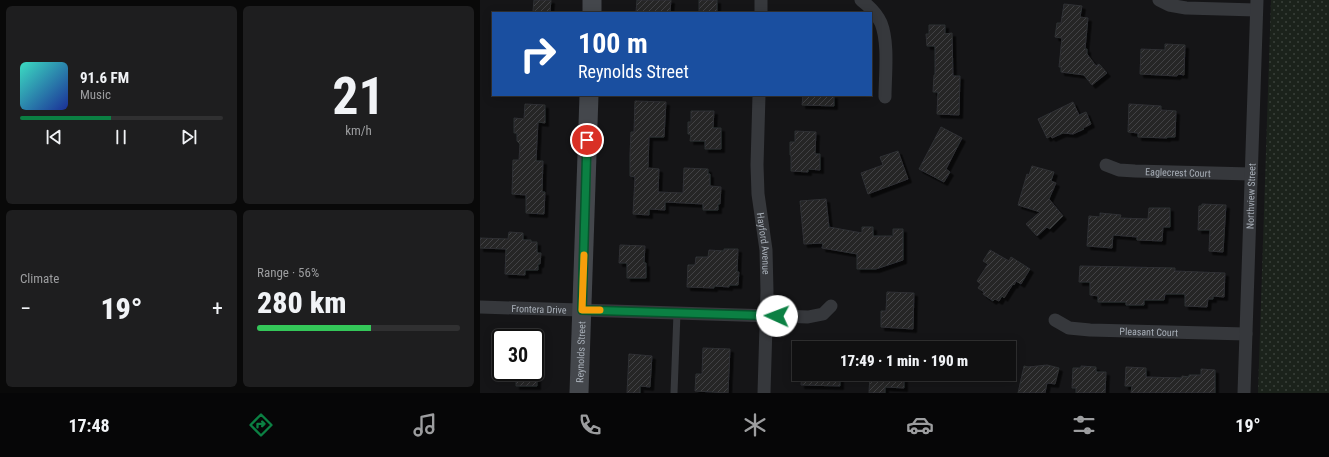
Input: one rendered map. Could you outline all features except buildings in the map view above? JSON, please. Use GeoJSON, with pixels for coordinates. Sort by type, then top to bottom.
{"type":"FeatureCollection","features":[{"type":"Feature","properties":{"kind":"street"},"geometry":{"type":"LineString","coordinates":[[592,0],[592,12]]}},
{"type":"Feature","properties":{"kind":"street"},"geometry":{"type":"LineString","coordinates":[[761,0],[761,12]]}},
{"type":"Feature","properties":{"kind":"street"},"geometry":{"type":"LineString","coordinates":[[861,0],[870,6],[881,23],[885,42],[885,97]]}},
{"type":"Feature","properties":{"kind":"street"},"geometry":{"type":"LineString","coordinates":[[1159,0],[1169,5],[1186,8],[1256,5]]}},
{"type":"Feature","properties":{"kind":"street","name":"Northview Street"},"geometry":{"type":"LineString","coordinates":[[1244,393],[1256,5]]}},
{"type":"Feature","properties":{"kind":"street","name":"Reynolds Street"},"geometry":{"type":"LineString","coordinates":[[579,393],[589,96]]}},
{"type":"Feature","properties":{"kind":"street","name":"Hayford Avenue"},"geometry":{"type":"LineString","coordinates":[[759,96],[757,165],[758,194],[766,250],[764,393]]}},
{"type":"Feature","properties":{"kind":"street","name":"Eaglecrest Court"},"geometry":{"type":"LineString","coordinates":[[1106,165],[1119,170],[1135,171],[1251,174]]}},
{"type":"Feature","properties":{"kind":"street","name":"Frontera Drive"},"geometry":{"type":"LineString","coordinates":[[480,306],[808,317],[823,314],[831,306]]}},
{"type":"Feature","properties":{"kind":"street","name":"Pleasant Court"},"geometry":{"type":"LineString","coordinates":[[1055,320],[1069,328],[1090,330],[1246,334]]}},
{"type":"Feature","properties":{"kind":"lane"},"geometry":{"type":"LineString","coordinates":[[674,393],[677,313]]}},
{"type":"Feature","properties":{"kind":"shaded area"},"geometry":{"type":"Polygon","coordinates":[[[1271,0],[1329,0],[1329,393],[1258,393],[1271,0]]]}},
{"type":"Feature","properties":{"kind":"slow traffic"},"geometry":{"type":"LineString","coordinates":[[584,255],[582,310],[600,310]]}},
{"type":"Feature","properties":{"kind":"route"},"geometry":{"type":"LineString","coordinates":[[587,140],[582,310],[777,316]]}}]}
